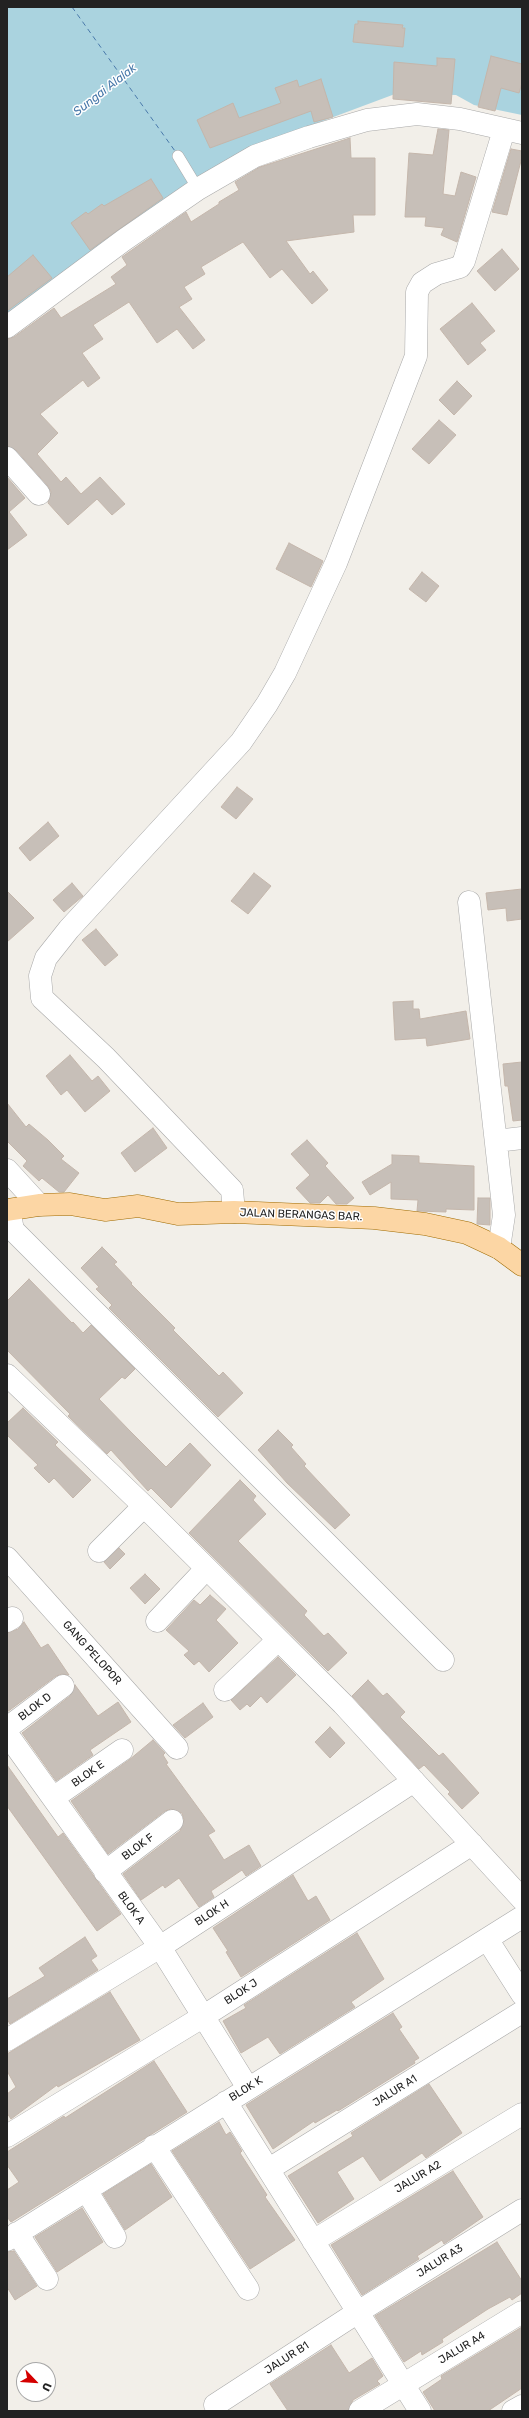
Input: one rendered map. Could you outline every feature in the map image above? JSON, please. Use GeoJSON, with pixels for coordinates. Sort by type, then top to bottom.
{"type":"FeatureCollection","features":[{"type":"Feature","properties":{"kind":"main road","name":"JALAN BERANGAS BAR."},"geometry":{"type":"LineString","coordinates":[[8,1210],[39,1204],[70,1204],[104,1210],[138,1206],[178,1214],[234,1212],[374,1218],[425,1224],[467,1233],[499,1248],[522,1265]]}},
{"type":"Feature","properties":{"kind":"street"},"geometry":{"type":"LineString","coordinates":[[7,327],[124,240],[198,189],[255,156],[309,137],[367,120],[417,114],[460,118],[513,132],[464,261],[460,267],[436,274],[422,283],[418,292],[416,356],[336,563],[285,673],[267,704],[241,742],[69,929],[46,958],[40,976],[42,998],[59,1016],[106,1058],[232,1190],[234,1212]]}},
{"type":"Feature","properties":{"kind":"street"},"geometry":{"type":"LineString","coordinates":[[7,458],[39,494]]}},
{"type":"Feature","properties":{"kind":"street"},"geometry":{"type":"LineString","coordinates":[[469,902],[504,1215],[499,1248]]}},
{"type":"Feature","properties":{"kind":"street"},"geometry":{"type":"LineString","coordinates":[[496,1141],[522,1138]]}},
{"type":"Feature","properties":{"kind":"street"},"geometry":{"type":"LineString","coordinates":[[7,1170],[39,1204]]}},
{"type":"Feature","properties":{"kind":"street"},"geometry":{"type":"LineString","coordinates":[[8,1210],[13,1230],[443,1660]]}},
{"type":"Feature","properties":{"kind":"street"},"geometry":{"type":"LineString","coordinates":[[7,1375],[144,1506],[343,1704],[522,1899]]}},
{"type":"Feature","properties":{"kind":"street"},"geometry":{"type":"LineString","coordinates":[[99,1551],[144,1506]]}},
{"type":"Feature","properties":{"kind":"street","name":"GANG PELOPOR"},"geometry":{"type":"LineString","coordinates":[[7,1558],[177,1748]]}},
{"type":"Feature","properties":{"kind":"street"},"geometry":{"type":"LineString","coordinates":[[157,1621],[206,1569]]}},
{"type":"Feature","properties":{"kind":"street"},"geometry":{"type":"LineString","coordinates":[[225,1690],[278,1640]]}},
{"type":"Feature","properties":{"kind":"street","name":"BLOK D"},"geometry":{"type":"LineString","coordinates":[[7,1728],[63,1686]]}},
{"type":"Feature","properties":{"kind":"street","name":"BLOK A"},"geometry":{"type":"LineString","coordinates":[[7,1734],[160,1947],[248,2088]]}},
{"type":"Feature","properties":{"kind":"street","name":"BLOK E"},"geometry":{"type":"LineString","coordinates":[[54,1798],[122,1750]]}},
{"type":"Feature","properties":{"kind":"street","name":"BLOK H"},"geometry":{"type":"LineString","coordinates":[[7,2040],[160,1947],[414,1781]]}},
{"type":"Feature","properties":{"kind":"street","name":"BLOK F"},"geometry":{"type":"LineString","coordinates":[[105,1872],[172,1821]]}},
{"type":"Feature","properties":{"kind":"street","name":"BLOK J"},"geometry":{"type":"LineString","coordinates":[[7,2136],[204,2016],[472,1844]]}},
{"type":"Feature","properties":{"kind":"street","name":"BLOK K"},"geometry":{"type":"LineString","coordinates":[[12,2237],[154,2146],[522,1917]]}},
{"type":"Feature","properties":{"kind":"street"},"geometry":{"type":"LineString","coordinates":[[487,1939],[522,1994]]}},
{"type":"Feature","properties":{"kind":"street","name":"JALUR A1"},"geometry":{"type":"LineString","coordinates":[[269,2170],[522,2012]]}},
{"type":"Feature","properties":{"kind":"street"},"geometry":{"type":"LineString","coordinates":[[226,2102],[420,2411]]}},
{"type":"Feature","properties":{"kind":"street","name":"JALUR A2"},"geometry":{"type":"LineString","coordinates":[[313,2241],[522,2114]]}},
{"type":"Feature","properties":{"kind":"street"},"geometry":{"type":"LineString","coordinates":[[154,2146],[248,2289]]}},
{"type":"Feature","properties":{"kind":"street"},"geometry":{"type":"LineString","coordinates":[[86,2190],[115,2237]]}},
{"type":"Feature","properties":{"kind":"street","name":"JALUR A3"},"geometry":{"type":"LineString","coordinates":[[358,2312],[522,2210]]}},
{"type":"Feature","properties":{"kind":"street"},"geometry":{"type":"LineString","coordinates":[[12,2237],[47,2279]]}},
{"type":"Feature","properties":{"kind":"street","name":"JALUR B1"},"geometry":{"type":"LineString","coordinates":[[215,2405],[358,2312]]}},
{"type":"Feature","properties":{"kind":"street","name":"JALUR A4"},"geometry":{"type":"LineString","coordinates":[[360,2411],[522,2312]]}},
{"type":"Feature","properties":{"kind":"street"},"geometry":{"type":"LineString","coordinates":[[513,2411],[522,2406]]}},
{"type":"Feature","properties":{"kind":"lane"},"geometry":{"type":"LineString","coordinates":[[178,156],[198,189]]}},
{"type":"Feature","properties":{"kind":"water","name":"Sungai Alalak"},"geometry":{"type":"Polygon","coordinates":[[[7,7],[522,7],[522,115],[474,105],[456,95],[395,94],[288,134],[7,319],[7,7]]]}},
{"type":"Feature","properties":{"kind":"building"},"geometry":{"type":"Polygon","coordinates":[[[358,21],[403,25],[402,28],[405,28],[403,47],[353,42],[355,24],[358,24],[358,21]]]}},
{"type":"Feature","properties":{"kind":"building"},"geometry":{"type":"Polygon","coordinates":[[[491,56],[522,64],[522,83],[519,93],[501,88],[495,111],[478,107],[491,56]]]}},
{"type":"Feature","properties":{"kind":"building"},"geometry":{"type":"Polygon","coordinates":[[[437,58],[455,59],[451,104],[393,99],[394,62],[437,66],[437,58]]]}},
{"type":"Feature","properties":{"kind":"building"},"geometry":{"type":"Polygon","coordinates":[[[321,79],[333,117],[314,122],[311,111],[210,148],[197,120],[233,103],[239,118],[281,103],[275,88],[297,80],[299,87],[321,79]]]}},
{"type":"Feature","properties":{"kind":"building"},"geometry":{"type":"Polygon","coordinates":[[[438,129],[449,130],[443,194],[455,196],[461,172],[476,177],[457,242],[441,235],[444,228],[425,226],[426,217],[405,217],[409,153],[433,155],[438,129]]]}},
{"type":"Feature","properties":{"kind":"building"},"geometry":{"type":"Polygon","coordinates":[[[350,138],[351,158],[375,158],[375,215],[353,215],[354,232],[286,241],[310,274],[313,271],[328,290],[312,304],[282,269],[270,278],[243,242],[201,267],[205,274],[184,287],[192,299],[179,307],[205,340],[193,349],[177,329],[157,343],[129,302],[93,325],[103,339],[82,353],[100,378],[88,387],[83,380],[40,414],[58,433],[37,454],[61,482],[66,477],[81,494],[100,477],[125,504],[112,515],[97,499],[68,525],[48,503],[51,492],[48,486],[16,450],[7,446],[7,339],[14,337],[54,308],[61,318],[116,284],[111,277],[127,265],[122,257],[186,212],[191,222],[219,204],[219,202],[239,190],[235,182],[260,167],[350,138]]]}},
{"type":"Feature","properties":{"kind":"building"},"geometry":{"type":"Polygon","coordinates":[[[511,149],[522,151],[522,157],[507,215],[492,212],[511,149]]]}},
{"type":"Feature","properties":{"kind":"building"},"geometry":{"type":"Polygon","coordinates":[[[151,179],[163,198],[90,250],[71,223],[86,212],[88,214],[102,204],[104,206],[151,179]]]}},
{"type":"Feature","properties":{"kind":"building"},"geometry":{"type":"Polygon","coordinates":[[[502,249],[519,269],[495,291],[477,271],[502,249]]]}},
{"type":"Feature","properties":{"kind":"building"},"geometry":{"type":"Polygon","coordinates":[[[33,255],[52,278],[7,311],[7,277],[33,255]]]}},
{"type":"Feature","properties":{"kind":"building"},"geometry":{"type":"Polygon","coordinates":[[[472,303],[495,331],[480,343],[486,350],[468,365],[440,329],[472,303]]]}},
{"type":"Feature","properties":{"kind":"building"},"geometry":{"type":"Polygon","coordinates":[[[457,381],[472,396],[454,415],[439,400],[457,381]]]}},
{"type":"Feature","properties":{"kind":"building"},"geometry":{"type":"Polygon","coordinates":[[[439,420],[456,435],[429,464],[412,449],[439,420]]]}},
{"type":"Feature","properties":{"kind":"building"},"geometry":{"type":"Polygon","coordinates":[[[7,477],[25,498],[9,512],[27,535],[7,550],[7,477]]]}},
{"type":"Feature","properties":{"kind":"building"},"geometry":{"type":"Polygon","coordinates":[[[289,543],[323,561],[311,587],[276,569],[289,543]]]}},
{"type":"Feature","properties":{"kind":"building"},"geometry":{"type":"Polygon","coordinates":[[[422,572],[439,586],[426,602],[409,589],[422,572]]]}},
{"type":"Feature","properties":{"kind":"building"},"geometry":{"type":"Polygon","coordinates":[[[237,787],[253,799],[236,819],[221,807],[237,787]]]}},
{"type":"Feature","properties":{"kind":"building"},"geometry":{"type":"Polygon","coordinates":[[[48,822],[59,836],[30,861],[19,848],[48,822]]]}},
{"type":"Feature","properties":{"kind":"building"},"geometry":{"type":"Polygon","coordinates":[[[254,873],[271,886],[248,914],[231,901],[254,873]]]}},
{"type":"Feature","properties":{"kind":"building"},"geometry":{"type":"Polygon","coordinates":[[[72,883],[83,896],[64,912],[53,900],[72,883]]]}},
{"type":"Feature","properties":{"kind":"building"},"geometry":{"type":"Polygon","coordinates":[[[522,889],[522,919],[507,921],[506,908],[488,910],[486,893],[522,889]]]}},
{"type":"Feature","properties":{"kind":"building"},"geometry":{"type":"Polygon","coordinates":[[[7,891],[34,918],[7,942],[7,891]]]}},
{"type":"Feature","properties":{"kind":"building"},"geometry":{"type":"Polygon","coordinates":[[[96,929],[118,955],[105,966],[82,940],[96,929]]]}},
{"type":"Feature","properties":{"kind":"building"},"geometry":{"type":"Polygon","coordinates":[[[413,1001],[413,1009],[419,1009],[420,1019],[466,1011],[470,1039],[427,1046],[426,1038],[395,1040],[393,1002],[413,1001]]]}},
{"type":"Feature","properties":{"kind":"building"},"geometry":{"type":"Polygon","coordinates":[[[70,1055],[92,1081],[98,1076],[110,1091],[85,1112],[67,1090],[61,1095],[46,1076],[70,1055]]]}},
{"type":"Feature","properties":{"kind":"building"},"geometry":{"type":"Polygon","coordinates":[[[522,1062],[522,1120],[513,1121],[508,1086],[505,1086],[503,1064],[522,1062]]]}},
{"type":"Feature","properties":{"kind":"building"},"geometry":{"type":"Polygon","coordinates":[[[7,1103],[26,1127],[29,1124],[48,1140],[64,1156],[61,1159],[79,1173],[64,1192],[59,1192],[42,1178],[39,1181],[23,1166],[27,1161],[7,1141],[7,1103]]]}},
{"type":"Feature","properties":{"kind":"building"},"geometry":{"type":"Polygon","coordinates":[[[153,1128],[167,1148],[135,1172],[121,1153],[153,1128]]]}},
{"type":"Feature","properties":{"kind":"building"},"geometry":{"type":"Polygon","coordinates":[[[307,1140],[328,1163],[325,1166],[354,1198],[347,1204],[336,1204],[328,1195],[320,1203],[310,1203],[296,1188],[310,1175],[291,1154],[307,1140]]]}},
{"type":"Feature","properties":{"kind":"building"},"geometry":{"type":"Polygon","coordinates":[[[392,1155],[419,1156],[419,1163],[474,1166],[474,1210],[446,1209],[446,1212],[417,1211],[418,1200],[391,1199],[391,1182],[370,1195],[362,1182],[392,1164],[392,1155]]]}},
{"type":"Feature","properties":{"kind":"building"},"geometry":{"type":"Polygon","coordinates":[[[478,1198],[490,1198],[490,1225],[477,1224],[478,1198]]]}},
{"type":"Feature","properties":{"kind":"building"},"geometry":{"type":"Polygon","coordinates":[[[102,1247],[117,1262],[114,1264],[132,1283],[131,1284],[175,1328],[173,1330],[219,1376],[223,1372],[243,1393],[218,1417],[109,1308],[112,1305],[96,1289],[99,1287],[81,1268],[102,1247]]]}},
{"type":"Feature","properties":{"kind":"building"},"geometry":{"type":"Polygon","coordinates":[[[29,1279],[83,1333],[91,1325],[135,1369],[125,1379],[122,1377],[99,1399],[131,1432],[166,1467],[190,1443],[211,1465],[171,1508],[151,1488],[148,1491],[111,1450],[107,1454],[68,1416],[70,1414],[7,1350],[7,1301],[29,1279]]]}},
{"type":"Feature","properties":{"kind":"building"},"geometry":{"type":"Polygon","coordinates":[[[23,1408],[58,1442],[55,1445],[91,1480],[73,1498],[54,1478],[49,1483],[34,1468],[38,1465],[7,1435],[7,1423],[23,1408]]]}},
{"type":"Feature","properties":{"kind":"building"},"geometry":{"type":"Polygon","coordinates":[[[278,1430],[293,1445],[291,1447],[306,1464],[304,1466],[350,1515],[335,1529],[287,1483],[258,1450],[278,1430]]]}},
{"type":"Feature","properties":{"kind":"building"},"geometry":{"type":"Polygon","coordinates":[[[240,1480],[256,1496],[253,1500],[266,1514],[238,1541],[307,1611],[304,1615],[324,1636],[328,1633],[347,1653],[328,1671],[189,1533],[240,1480]]]}},
{"type":"Feature","properties":{"kind":"building"},"geometry":{"type":"Polygon","coordinates":[[[119,1548],[125,1554],[110,1569],[104,1562],[119,1548]]]}},
{"type":"Feature","properties":{"kind":"building"},"geometry":{"type":"Polygon","coordinates":[[[145,1574],[160,1589],[145,1604],[130,1588],[145,1574]]]}},
{"type":"Feature","properties":{"kind":"building"},"geometry":{"type":"Polygon","coordinates":[[[210,1595],[226,1609],[216,1620],[238,1643],[209,1672],[199,1661],[194,1665],[184,1655],[189,1651],[166,1630],[194,1600],[200,1605],[210,1595]]]}},
{"type":"Feature","properties":{"kind":"building"},"geometry":{"type":"Polygon","coordinates":[[[24,1622],[41,1648],[48,1644],[69,1675],[62,1674],[56,1676],[7,1712],[7,1633],[18,1629],[24,1622]]]}},
{"type":"Feature","properties":{"kind":"building"},"geometry":{"type":"Polygon","coordinates":[[[278,1657],[296,1675],[267,1703],[261,1696],[250,1707],[247,1704],[240,1710],[231,1700],[278,1657]]]}},
{"type":"Feature","properties":{"kind":"building"},"geometry":{"type":"Polygon","coordinates":[[[368,1680],[383,1696],[387,1693],[405,1712],[400,1717],[439,1756],[443,1753],[479,1793],[462,1809],[448,1794],[450,1792],[424,1765],[419,1769],[352,1696],[368,1680]]]}},
{"type":"Feature","properties":{"kind":"building"},"geometry":{"type":"Polygon","coordinates":[[[75,1685],[98,1716],[118,1702],[131,1722],[90,1750],[93,1755],[56,1781],[22,1733],[70,1696],[75,1685]]]}},
{"type":"Feature","properties":{"kind":"building"},"geometry":{"type":"Polygon","coordinates":[[[203,1703],[213,1717],[185,1738],[173,1725],[203,1703]]]}},
{"type":"Feature","properties":{"kind":"building"},"geometry":{"type":"Polygon","coordinates":[[[330,1727],[345,1743],[330,1758],[315,1742],[330,1727]]]}},
{"type":"Feature","properties":{"kind":"building"},"geometry":{"type":"Polygon","coordinates":[[[153,1740],[165,1753],[163,1755],[168,1763],[166,1764],[215,1831],[208,1835],[224,1860],[249,1845],[261,1866],[246,1876],[242,1870],[211,1891],[214,1897],[199,1907],[179,1878],[165,1888],[163,1885],[141,1900],[123,1874],[180,1831],[184,1820],[182,1813],[171,1809],[165,1811],[108,1854],[71,1801],[129,1760],[153,1740]]]}},
{"type":"Feature","properties":{"kind":"building"},"geometry":{"type":"Polygon","coordinates":[[[7,1765],[58,1837],[63,1833],[121,1914],[97,1931],[7,1806],[7,1765]]]}},
{"type":"Feature","properties":{"kind":"building"},"geometry":{"type":"Polygon","coordinates":[[[293,1875],[308,1901],[316,1896],[330,1920],[241,1977],[226,1952],[228,1951],[213,1928],[293,1875]]]}},
{"type":"Feature","properties":{"kind":"building"},"geometry":{"type":"Polygon","coordinates":[[[357,1933],[384,1979],[351,2002],[355,2007],[280,2054],[268,2037],[241,2053],[223,2021],[246,2008],[244,2005],[357,1933]]]}},
{"type":"Feature","properties":{"kind":"building"},"geometry":{"type":"Polygon","coordinates":[[[85,1937],[97,1956],[91,1960],[98,1970],[10,2024],[7,2019],[7,1999],[45,1976],[39,1968],[85,1937]]]}},
{"type":"Feature","properties":{"kind":"building"},"geometry":{"type":"Polygon","coordinates":[[[110,1992],[140,2040],[58,2087],[57,2085],[11,2119],[7,2113],[7,2094],[16,2087],[7,2071],[7,2054],[110,1992]]]}},
{"type":"Feature","properties":{"kind":"building"},"geometry":{"type":"Polygon","coordinates":[[[393,2013],[402,2027],[399,2029],[419,2058],[414,2061],[415,2063],[338,2111],[337,2110],[315,2123],[314,2121],[273,2149],[246,2105],[393,2013]]]}},
{"type":"Feature","properties":{"kind":"building"},"geometry":{"type":"Polygon","coordinates":[[[154,2061],[187,2112],[11,2222],[7,2217],[7,2190],[19,2182],[7,2165],[7,2152],[64,2116],[65,2118],[154,2061]]]}},
{"type":"Feature","properties":{"kind":"building"},"geometry":{"type":"Polygon","coordinates":[[[429,2084],[462,2133],[426,2158],[422,2153],[380,2181],[363,2156],[337,2172],[354,2199],[318,2223],[288,2176],[353,2136],[351,2133],[429,2084]]]}},
{"type":"Feature","properties":{"kind":"building"},"geometry":{"type":"Polygon","coordinates":[[[219,2122],[226,2135],[230,2132],[234,2138],[242,2151],[240,2153],[267,2195],[265,2197],[295,2240],[250,2269],[172,2151],[219,2122]]]}},
{"type":"Feature","properties":{"kind":"building"},"geometry":{"type":"Polygon","coordinates":[[[151,2164],[172,2197],[125,2230],[103,2194],[151,2164]]]}},
{"type":"Feature","properties":{"kind":"building"},"geometry":{"type":"Polygon","coordinates":[[[453,2171],[483,2217],[444,2244],[442,2240],[417,2256],[419,2259],[362,2295],[331,2245],[453,2171]]]}},
{"type":"Feature","properties":{"kind":"building"},"geometry":{"type":"Polygon","coordinates":[[[82,2208],[103,2242],[57,2272],[35,2237],[82,2208]]]}},
{"type":"Feature","properties":{"kind":"building"},"geometry":{"type":"Polygon","coordinates":[[[497,2242],[522,2281],[522,2293],[512,2300],[510,2297],[488,2309],[442,2339],[443,2342],[422,2355],[421,2351],[404,2362],[375,2316],[497,2242]]]}},
{"type":"Feature","properties":{"kind":"building"},"geometry":{"type":"Polygon","coordinates":[[[14,2251],[37,2286],[15,2300],[7,2287],[7,2252],[14,2251]]]}},
{"type":"Feature","properties":{"kind":"building"},"geometry":{"type":"Polygon","coordinates":[[[522,2327],[522,2388],[488,2411],[435,2411],[423,2392],[442,2379],[441,2376],[522,2327]]]}},
{"type":"Feature","properties":{"kind":"building"},"geometry":{"type":"Polygon","coordinates":[[[331,2345],[349,2373],[372,2358],[383,2376],[377,2381],[380,2384],[353,2400],[348,2411],[288,2411],[270,2384],[331,2345]]]}},
{"type":"Feature","properties":{"kind":"ferry route"},"geometry":{"type":"LineString","coordinates":[[72,7],[175,151]]}}]}
